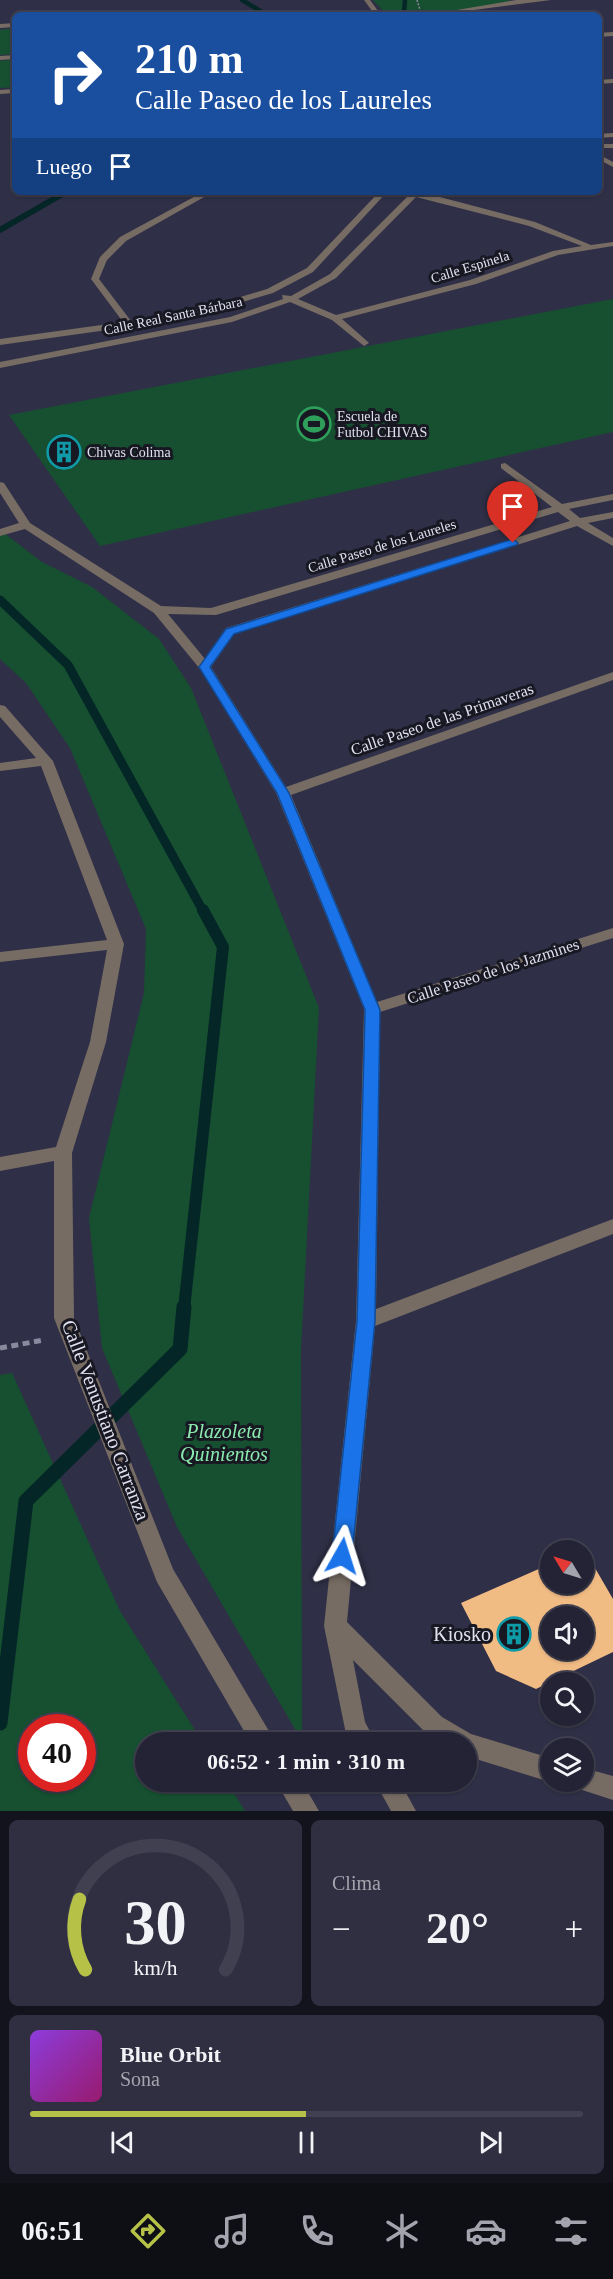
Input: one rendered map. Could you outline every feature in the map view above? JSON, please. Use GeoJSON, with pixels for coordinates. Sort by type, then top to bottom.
{"type":"FeatureCollection","features":[{"type":"Feature","properties":{"kind":"street"},"geometry":{"type":"LineString","coordinates":[[456,12],[516,1],[548,0]]}},
{"type":"Feature","properties":{"kind":"street"},"geometry":{"type":"LineString","coordinates":[[129,324],[95,279],[103,259],[123,239],[204,195]]}},
{"type":"Feature","properties":{"kind":"street","name":"Calle Real Santa Bárbara"},"geometry":{"type":"LineString","coordinates":[[0,342],[129,324],[212,308],[270,291],[310,270],[380,195]]}},
{"type":"Feature","properties":{"kind":"street","name":"Calle Real Santa Bárbara"},"geometry":{"type":"LineString","coordinates":[[0,365],[232,319],[292,299],[333,276],[409,195]]}},
{"type":"Feature","properties":{"kind":"street"},"geometry":{"type":"LineString","coordinates":[[423,195],[532,224],[588,246]]}},
{"type":"Feature","properties":{"kind":"street","name":"Calle Espinela"},"geometry":{"type":"LineString","coordinates":[[335,318],[473,282],[556,253],[588,246],[613,244]]}},
{"type":"Feature","properties":{"kind":"street"},"geometry":{"type":"LineString","coordinates":[[270,291],[335,318],[364,343]]}},
{"type":"Feature","properties":{"kind":"street"},"geometry":{"type":"LineString","coordinates":[[506,466],[578,522],[613,543]]}},
{"type":"Feature","properties":{"kind":"street"},"geometry":{"type":"LineString","coordinates":[[0,485],[26,525],[158,610],[205,667],[283,793],[372,1010],[366,1321],[335,1626],[354,1726],[358,1732]]}},
{"type":"Feature","properties":{"kind":"street","name":"Calle Paseo de los Laureles"},"geometry":{"type":"LineString","coordinates":[[158,610],[212,612],[560,508],[613,497]]}},
{"type":"Feature","properties":{"kind":"street"},"geometry":{"type":"LineString","coordinates":[[205,667],[230,631],[578,522],[613,515]]}},
{"type":"Feature","properties":{"kind":"street"},"geometry":{"type":"LineString","coordinates":[[0,533],[26,525]]}},
{"type":"Feature","properties":{"kind":"street","name":"Calle Paseo de las Primaveras"},"geometry":{"type":"LineString","coordinates":[[283,793],[613,676]]}},
{"type":"Feature","properties":{"kind":"street"},"geometry":{"type":"LineString","coordinates":[[0,709],[46,761],[116,944],[0,957]]}},
{"type":"Feature","properties":{"kind":"street"},"geometry":{"type":"LineString","coordinates":[[0,767],[46,761]]}},
{"type":"Feature","properties":{"kind":"street","name":"Calle Paseo de los Jazmines"},"geometry":{"type":"LineString","coordinates":[[372,1010],[613,933]]}},
{"type":"Feature","properties":{"kind":"street","name":"Calle Venustiano Carranza"},"geometry":{"type":"LineString","coordinates":[[116,944],[98,1042],[63,1154],[64,1318],[165,1575],[258,1732]]}},
{"type":"Feature","properties":{"kind":"street"},"geometry":{"type":"LineString","coordinates":[[0,1164],[63,1154]]}},
{"type":"Feature","properties":{"kind":"street"},"geometry":{"type":"LineString","coordinates":[[366,1321],[613,1226]]}},
{"type":"Feature","properties":{"kind":"street"},"geometry":{"type":"LineString","coordinates":[[335,1626],[434,1725],[445,1732]]}},
{"type":"Feature","properties":{"kind":"street"},"geometry":{"type":"LineString","coordinates":[[477,1748],[540,1767]]}},
{"type":"Feature","properties":{"kind":"street"},"geometry":{"type":"LineString","coordinates":[[594,1783],[613,1788]]}},
{"type":"Feature","properties":{"kind":"street"},"geometry":{"type":"LineString","coordinates":[[295,1792],[307,1811]]}},
{"type":"Feature","properties":{"kind":"street"},"geometry":{"type":"LineString","coordinates":[[393,1792],[404,1811]]}},
{"type":"Feature","properties":{"kind":"path"},"geometry":{"type":"LineString","coordinates":[[0,1348],[71,1335]]}},
{"type":"Feature","properties":{"kind":"green space"},"geometry":{"type":"Polygon","coordinates":[[[373,0],[510,1],[450,12],[384,12],[373,0]]]}},
{"type":"Feature","properties":{"kind":"green space"},"geometry":{"type":"Polygon","coordinates":[[[12,28],[12,54],[0,55],[0,30],[12,28]]]}},
{"type":"Feature","properties":{"kind":"green space"},"geometry":{"type":"Polygon","coordinates":[[[12,59],[12,87],[0,88],[0,61],[12,59]]]}},
{"type":"Feature","properties":{"kind":"green space","name":"Escuela de Futbol CHIVAS"},"geometry":{"type":"Polygon","coordinates":[[[613,299],[613,432],[100,546],[9,415],[613,299]]]}},
{"type":"Feature","properties":{"kind":"green space","name":"Plazoleta Quinientos"},"geometry":{"type":"Polygon","coordinates":[[[0,530],[42,562],[92,587],[159,639],[191,688],[319,1008],[301,1349],[302,1732],[297,1732],[177,1527],[102,1348],[89,1218],[144,993],[146,929],[70,748],[26,683],[0,659],[0,530]]]}},
{"type":"Feature","properties":{"kind":"green space"},"geometry":{"type":"Polygon","coordinates":[[[12,1373],[120,1611],[196,1732],[135,1732],[135,1792],[233,1792],[245,1811],[0,1811],[0,1375],[12,1373]]]}},
{"type":"Feature","properties":{"kind":"building","name":"Kiosko"},"geometry":{"type":"Polygon","coordinates":[[[594,1566],[613,1599],[613,1652],[571,1672],[540,1672],[540,1687],[536,1689],[496,1671],[461,1603],[540,1568],[540,1594],[594,1594],[594,1566]]]}},
{"type":"Feature","properties":{"kind":"waterway"},"geometry":{"type":"LineString","coordinates":[[242,0],[262,12]]}},
{"type":"Feature","properties":{"kind":"waterway"},"geometry":{"type":"LineString","coordinates":[[404,12],[405,0]]}},
{"type":"Feature","properties":{"kind":"waterway"},"geometry":{"type":"LineString","coordinates":[[0,230],[61,195]]}},
{"type":"Feature","properties":{"kind":"waterway"},"geometry":{"type":"LineString","coordinates":[[0,600],[68,665],[203,911]]}},
{"type":"Feature","properties":{"kind":"waterway"},"geometry":{"type":"LineString","coordinates":[[184,1309],[223,947],[203,910]]}},
{"type":"Feature","properties":{"kind":"waterway"},"geometry":{"type":"LineString","coordinates":[[0,1723],[26,1501],[180,1349],[184,1307]]}},
{"type":"Feature","properties":{"kind":"place","name":"Escuela de Futbol CHIVAS"},"geometry":{"type":"Point","coordinates":[314,424]}},
{"type":"Feature","properties":{"kind":"place","name":"Chivas Colima"},"geometry":{"type":"Point","coordinates":[64,452]}},
{"type":"Feature","properties":{"kind":"place","name":"Kiosko"},"geometry":{"type":"Point","coordinates":[514,1634]}},
{"type":"Feature","properties":{"kind":"route"},"geometry":{"type":"LineString","coordinates":[[342,1556],[366,1321],[372,1010],[283,793],[205,667],[230,631],[513,543]]}}]}
